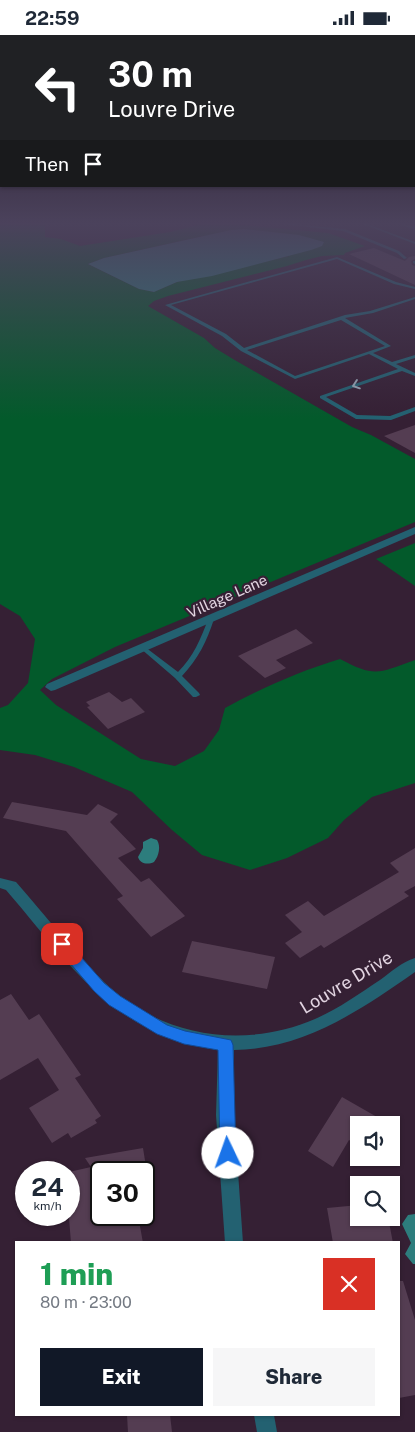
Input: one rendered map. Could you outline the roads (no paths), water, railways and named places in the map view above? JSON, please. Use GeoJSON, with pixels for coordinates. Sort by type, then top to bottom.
{"type":"FeatureCollection","features":[{"type":"Feature","properties":{"kind":"street","name":"Village Lane"},"geometry":{"type":"LineString","coordinates":[[51,687],[144,649],[415,529]]}},
{"type":"Feature","properties":{"kind":"street","name":"Louvre Drive"},"geometry":{"type":"LineString","coordinates":[[0,883],[11,886],[99,987],[114,1001],[162,1029],[184,1038],[226,1045],[263,1042],[308,1029],[338,1014],[415,964]]}},
{"type":"Feature","properties":{"kind":"street"},"geometry":{"type":"LineString","coordinates":[[226,1045],[226,1115],[234,1241]]}},
{"type":"Feature","properties":{"kind":"street"},"geometry":{"type":"LineString","coordinates":[[264,1416],[268,1432]]}},
{"type":"Feature","properties":{"kind":"lane"},"geometry":{"type":"LineString","coordinates":[[224,289],[166,305],[224,335],[243,350],[295,378],[389,346],[341,318]]}},
{"type":"Feature","properties":{"kind":"lane"},"geometry":{"type":"LineString","coordinates":[[243,350],[341,318],[371,312],[415,298]]}},
{"type":"Feature","properties":{"kind":"lane"},"geometry":{"type":"LineString","coordinates":[[370,353],[415,375]]}},
{"type":"Feature","properties":{"kind":"lane"},"geometry":{"type":"LineString","coordinates":[[391,364],[415,356]]}},
{"type":"Feature","properties":{"kind":"lane"},"geometry":{"type":"LineString","coordinates":[[402,369],[322,397],[356,417],[391,418],[415,409]]}},
{"type":"Feature","properties":{"kind":"lane"},"geometry":{"type":"LineString","coordinates":[[178,676],[193,661],[203,645],[211,619]]}},
{"type":"Feature","properties":{"kind":"lane"},"geometry":{"type":"LineString","coordinates":[[144,649],[178,676],[196,695]]}}]}
